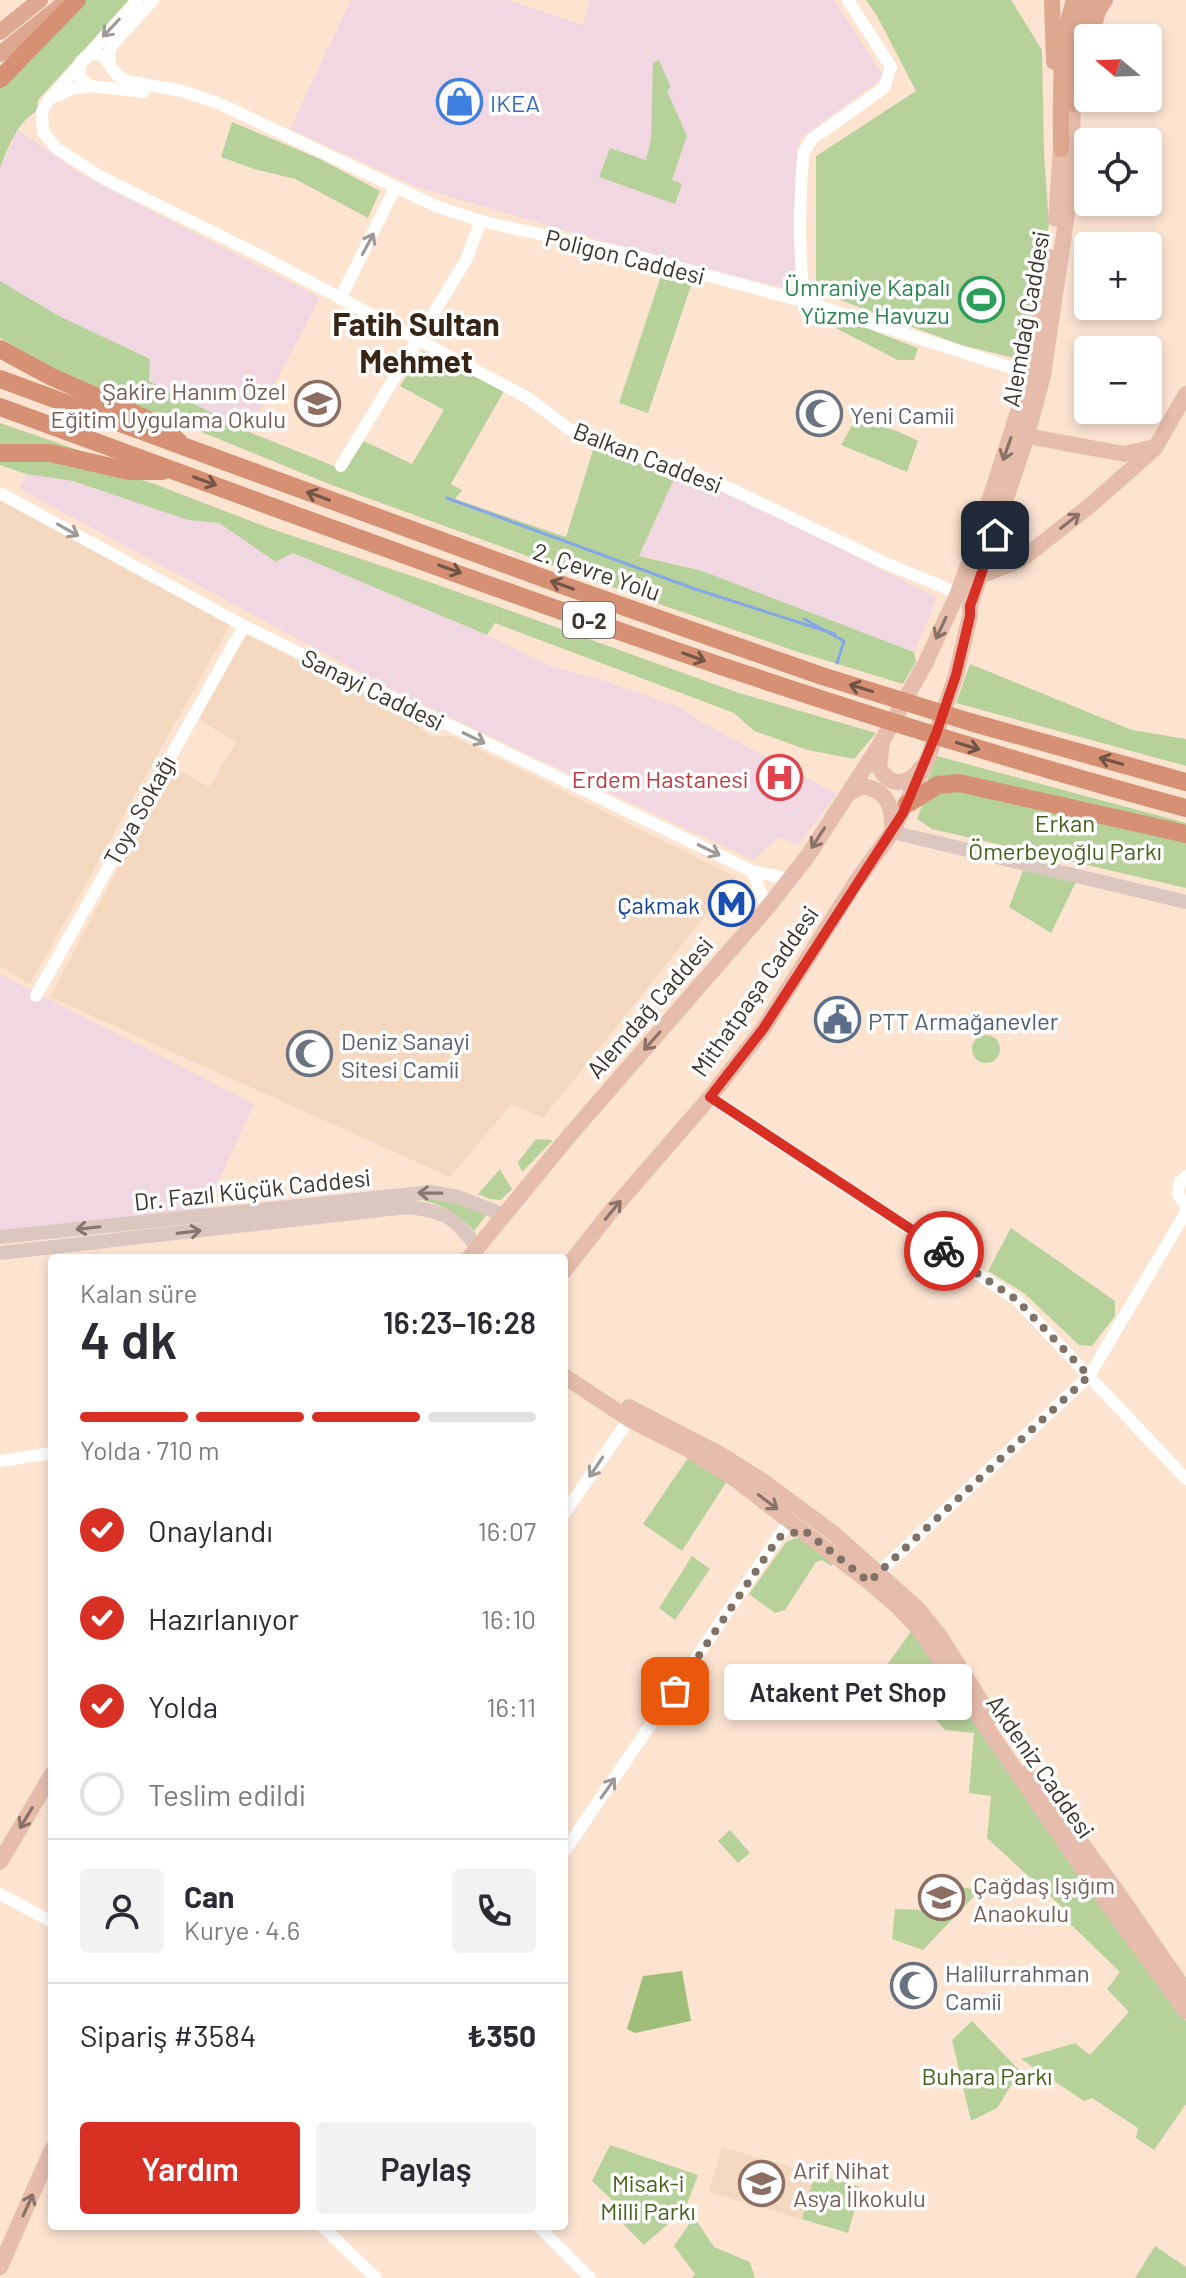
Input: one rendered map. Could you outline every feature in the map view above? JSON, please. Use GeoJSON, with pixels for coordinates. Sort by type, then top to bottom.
{"type":"FeatureCollection","features":[{"type":"Feature","properties":{"kind":"highway"},"geometry":{"type":"LineString","coordinates":[[0,32],[40,0]]}},
{"type":"Feature","properties":{"kind":"highway"},"geometry":{"type":"LineString","coordinates":[[0,54],[67,0]]}},
{"type":"Feature","properties":{"kind":"highway"},"geometry":{"type":"LineString","coordinates":[[0,79],[77,0]]}},
{"type":"Feature","properties":{"kind":"highway"},"geometry":{"type":"LineString","coordinates":[[1043,0],[1052,35]]}},
{"type":"Feature","properties":{"kind":"highway"},"geometry":{"type":"LineString","coordinates":[[1052,0],[1061,149]]}},
{"type":"Feature","properties":{"kind":"highway"},"geometry":{"type":"LineString","coordinates":[[1061,149],[1061,61],[1067,20],[1074,0]]}},
{"type":"Feature","properties":{"kind":"highway"},"geometry":{"type":"LineString","coordinates":[[1094,24],[1099,0]]}},
{"type":"Feature","properties":{"kind":"highway"},"geometry":{"type":"LineString","coordinates":[[1073,104],[1077,36],[1099,0]]}},
{"type":"Feature","properties":{"kind":"highway"},"geometry":{"type":"LineString","coordinates":[[0,349],[50,376],[162,426],[185,448]]}},
{"type":"Feature","properties":{"kind":"highway","name":"2. Çevre Yolu"},"geometry":{"type":"LineString","coordinates":[[0,379],[565,586],[822,676],[970,722],[1186,782]]}},
{"type":"Feature","properties":{"kind":"highway","name":"2. Çevre Yolu"},"geometry":{"type":"LineString","coordinates":[[0,407],[712,664],[964,745],[1186,808]]}},
{"type":"Feature","properties":{"kind":"highway"},"geometry":{"type":"LineString","coordinates":[[0,453],[50,453],[129,471],[175,471]]}},
{"type":"Feature","properties":{"kind":"highway"},"geometry":{"type":"LineString","coordinates":[[907,804],[938,785],[959,783],[1186,834]]}},
{"type":"Feature","properties":{"kind":"main road","name":"Alemdağ Caddesi"},"geometry":{"type":"LineString","coordinates":[[928,758],[956,675],[970,606],[1027,436],[1043,375],[1070,194],[1073,104]]}},
{"type":"Feature","properties":{"kind":"main road","name":"Alemdağ Caddesi"},"geometry":{"type":"LineString","coordinates":[[475,1254],[504,1215],[767,908],[846,797],[925,664],[958,593],[1031,374],[1057,208],[1061,149]]}},
{"type":"Feature","properties":{"kind":"main road"},"geometry":{"type":"LineString","coordinates":[[980,576],[1021,560],[1093,503],[1155,448],[1186,394]]}},
{"type":"Feature","properties":{"kind":"main road"},"geometry":{"type":"LineString","coordinates":[[1027,436],[1124,454],[1155,448]]}},
{"type":"Feature","properties":{"kind":"main road"},"geometry":{"type":"LineString","coordinates":[[882,741],[879,767],[890,782],[898,784],[910,780],[928,758]]}},
{"type":"Feature","properties":{"kind":"main road","name":"Mithatpaşa Caddesi"},"geometry":{"type":"LineString","coordinates":[[568,1266],[763,1029],[856,882],[892,832],[928,758]]}},
{"type":"Feature","properties":{"kind":"main road"},"geometry":{"type":"LineString","coordinates":[[846,797],[863,786],[881,792],[891,806],[892,832],[1186,902]]}},
{"type":"Feature","properties":{"kind":"main road","name":"Dr. Fazıl Küçük Caddesi"},"geometry":{"type":"LineString","coordinates":[[0,1237],[431,1192],[458,1197],[504,1215]]}},
{"type":"Feature","properties":{"kind":"main road"},"geometry":{"type":"LineString","coordinates":[[475,1254],[513,1214],[521,1195]]}},
{"type":"Feature","properties":{"kind":"main road","name":"Dr. Fazıl Küçük Caddesi"},"geometry":{"type":"LineString","coordinates":[[0,1253],[407,1207],[445,1214],[459,1223],[474,1254]]}},
{"type":"Feature","properties":{"kind":"main road","name":"Akdeniz Caddesi"},"geometry":{"type":"LineString","coordinates":[[568,1367],[632,1415]]}},
{"type":"Feature","properties":{"kind":"main road","name":"Akdeniz Caddesi"},"geometry":{"type":"LineString","coordinates":[[568,1378],[794,1513],[874,1578],[920,1630],[1089,1878],[1186,2011]]}},
{"type":"Feature","properties":{"kind":"main road","name":"Akdeniz Caddesi"},"geometry":{"type":"LineString","coordinates":[[794,1513],[804,1530],[918,1609],[939,1635],[1001,1733],[1186,1992]]}},
{"type":"Feature","properties":{"kind":"main road"},"geometry":{"type":"LineString","coordinates":[[0,1862],[48,1781]]}},
{"type":"Feature","properties":{"kind":"main road"},"geometry":{"type":"LineString","coordinates":[[0,2267],[48,2158]]}},
{"type":"Feature","properties":{"kind":"street"},"geometry":{"type":"LineString","coordinates":[[48,101],[137,0]]}},
{"type":"Feature","properties":{"kind":"street"},"geometry":{"type":"LineString","coordinates":[[92,87],[109,80],[109,52],[113,44],[153,0]]}},
{"type":"Feature","properties":{"kind":"street"},"geometry":{"type":"LineString","coordinates":[[809,303],[802,291],[801,270],[804,152],[812,139],[884,88],[890,75],[891,67],[848,0]]}},
{"type":"Feature","properties":{"kind":"street"},"geometry":{"type":"LineString","coordinates":[[83,59],[99,54],[127,81],[182,91],[229,110]]}},
{"type":"Feature","properties":{"kind":"street"},"geometry":{"type":"LineString","coordinates":[[83,59],[79,76],[92,87]]}},
{"type":"Feature","properties":{"kind":"street"},"geometry":{"type":"LineString","coordinates":[[48,101],[72,89],[92,87],[165,95],[229,110]]}},
{"type":"Feature","properties":{"kind":"street","name":"Balkan Caddesi"},"geometry":{"type":"LineString","coordinates":[[48,101],[41,122],[43,132],[64,154],[112,184],[261,256],[528,398],[569,429],[634,456],[676,466],[731,489],[885,563],[958,593]]}},
{"type":"Feature","properties":{"kind":"street","name":"Poligon Caddesi"},"geometry":{"type":"LineString","coordinates":[[229,110],[438,207],[481,221],[632,255],[809,303],[1031,374]]}},
{"type":"Feature","properties":{"kind":"street"},"geometry":{"type":"LineString","coordinates":[[340,299],[395,188]]}},
{"type":"Feature","properties":{"kind":"street"},"geometry":{"type":"LineString","coordinates":[[341,466],[466,260],[481,221]]}},
{"type":"Feature","properties":{"kind":"street"},"geometry":{"type":"LineString","coordinates":[[778,295],[793,286],[801,270]]}},
{"type":"Feature","properties":{"kind":"street","name":"Sanayi Caddesi"},"geometry":{"type":"LineString","coordinates":[[0,493],[244,626],[752,871],[789,879]]}},
{"type":"Feature","properties":{"kind":"street","name":"Toya Sokağı"},"geometry":{"type":"LineString","coordinates":[[36,996],[244,626]]}},
{"type":"Feature","properties":{"kind":"street"},"geometry":{"type":"LineString","coordinates":[[752,871],[767,908]]}},
{"type":"Feature","properties":{"kind":"street"},"geometry":{"type":"LineString","coordinates":[[710,1097],[1017,1300],[1186,1479]]}},
{"type":"Feature","properties":{"kind":"street"},"geometry":{"type":"LineString","coordinates":[[874,1578],[1089,1376],[1186,1210],[1178,1194],[1180,1182],[1186,1176]]}},
{"type":"Feature","properties":{"kind":"street"},"geometry":{"type":"LineString","coordinates":[[568,1508],[632,1415]]}},
{"type":"Feature","properties":{"kind":"street"},"geometry":{"type":"LineString","coordinates":[[0,1461],[48,1454]]}},
{"type":"Feature","properties":{"kind":"street"},"geometry":{"type":"LineString","coordinates":[[568,1846],[794,1513]]}},
{"type":"Feature","properties":{"kind":"street"},"geometry":{"type":"LineString","coordinates":[[779,1537],[804,1530]]}},
{"type":"Feature","properties":{"kind":"street"},"geometry":{"type":"LineString","coordinates":[[0,1894],[48,1920]]}},
{"type":"Feature","properties":{"kind":"street"},"geometry":{"type":"LineString","coordinates":[[326,2230],[376,2278]]}},
{"type":"Feature","properties":{"kind":"street"},"geometry":{"type":"LineString","coordinates":[[542,2230],[590,2278]]}},
{"type":"Feature","properties":{"kind":"shaded area"},"geometry":{"type":"Polygon","coordinates":[[[351,0],[508,0],[583,25],[590,0],[834,0],[884,77],[801,138],[797,149],[796,277],[782,288],[591,238],[417,187],[290,129],[351,0]]]}},
{"type":"Feature","properties":{"kind":"shaded area"},"geometry":{"type":"Polygon","coordinates":[[[18,130],[81,174],[320,298],[249,432],[148,381],[59,316],[0,281],[0,168],[18,130]]]}},
{"type":"Feature","properties":{"kind":"shaded area"},"geometry":{"type":"Polygon","coordinates":[[[677,472],[792,524],[937,598],[914,652],[702,571],[638,555],[677,472]]]}},
{"type":"Feature","properties":{"kind":"shaded area"},"geometry":{"type":"Polygon","coordinates":[[[26,474],[73,481],[188,520],[219,523],[276,562],[293,553],[487,635],[551,666],[682,708],[699,721],[837,794],[798,845],[778,837],[753,860],[398,693],[20,489],[26,474]]]}},
{"type":"Feature","properties":{"kind":"shaded area"},"geometry":{"type":"Polygon","coordinates":[[[0,501],[231,623],[30,984],[0,966],[0,501]]]}},
{"type":"Feature","properties":{"kind":"shaded area"},"geometry":{"type":"Polygon","coordinates":[[[243,632],[408,716],[429,736],[452,736],[736,877],[543,1118],[511,1104],[450,1177],[50,997],[172,766],[209,787],[236,742],[196,718],[243,632]]]}},
{"type":"Feature","properties":{"kind":"shaded area"},"geometry":{"type":"Polygon","coordinates":[[[0,974],[254,1104],[205,1211],[0,1230],[0,974]]]}},
{"type":"Feature","properties":{"kind":"shaded area","name":"Arif Nihat Asya İlkokulu"},"geometry":{"type":"Polygon","coordinates":[[[722,2147],[815,2174],[802,2219],[709,2192],[722,2147]]]}},
{"type":"Feature","properties":{"kind":"green space"},"geometry":{"type":"Polygon","coordinates":[[[84,0],[129,0],[38,100],[37,111],[19,129],[0,168],[0,85],[84,0]]]}},
{"type":"Feature","properties":{"kind":"green space"},"geometry":{"type":"Polygon","coordinates":[[[866,0],[1011,0],[1042,50],[1049,224],[1022,360],[961,345],[816,291],[816,156],[916,91],[866,0]]]}},
{"type":"Feature","properties":{"kind":"green space"},"geometry":{"type":"Polygon","coordinates":[[[659,60],[671,88],[667,91],[687,136],[672,180],[682,184],[675,204],[599,177],[610,148],[646,160],[651,139],[653,63],[659,60]]]}},
{"type":"Feature","properties":{"kind":"green space"},"geometry":{"type":"Polygon","coordinates":[[[232,122],[320,159],[380,191],[368,218],[295,179],[221,157],[232,122]]]}},
{"type":"Feature","properties":{"kind":"green space"},"geometry":{"type":"Polygon","coordinates":[[[662,273],[692,283],[648,413],[619,403],[662,273]]]}},
{"type":"Feature","properties":{"kind":"green space"},"geometry":{"type":"Polygon","coordinates":[[[0,281],[59,316],[150,359],[149,381],[249,432],[344,470],[364,441],[412,464],[444,410],[400,386],[423,351],[504,391],[451,484],[462,490],[455,499],[566,537],[595,444],[677,472],[639,556],[702,571],[914,652],[916,662],[903,684],[795,651],[329,484],[140,407],[41,362],[0,338],[0,281]]]}},
{"type":"Feature","properties":{"kind":"green space"},"geometry":{"type":"Polygon","coordinates":[[[827,313],[918,348],[914,360],[898,360],[820,320],[827,313]]]}},
{"type":"Feature","properties":{"kind":"green space"},"geometry":{"type":"Polygon","coordinates":[[[856,419],[897,431],[918,441],[907,472],[841,445],[856,419]]]}},
{"type":"Feature","properties":{"kind":"green space"},"geometry":{"type":"Polygon","coordinates":[[[0,423],[84,452],[0,447],[0,423]]]}},
{"type":"Feature","properties":{"kind":"green space"},"geometry":{"type":"Polygon","coordinates":[[[0,458],[92,466],[152,483],[269,528],[739,693],[876,733],[854,759],[808,750],[754,731],[734,713],[495,623],[487,635],[293,553],[276,562],[219,523],[188,520],[73,481],[26,474],[0,465],[0,458]]]}},
{"type":"Feature","properties":{"kind":"green space"},"geometry":{"type":"Polygon","coordinates":[[[970,664],[1132,730],[1186,739],[1186,766],[956,703],[970,664]]]}},
{"type":"Feature","properties":{"kind":"green space"},"geometry":{"type":"Polygon","coordinates":[[[937,756],[1186,823],[1186,827],[958,774],[925,786],[937,756]]]}},
{"type":"Feature","properties":{"kind":"green space","name":"Erkan Ömerbeyoğlu Parkı"},"geometry":{"type":"Polygon","coordinates":[[[952,790],[1186,841],[1186,888],[932,829],[917,819],[925,797],[952,790]]]}},
{"type":"Feature","properties":{"kind":"green space"},"geometry":{"type":"Polygon","coordinates":[[[1025,865],[1077,880],[1051,933],[1009,907],[1025,865]]]}},
{"type":"Feature","properties":{"kind":"green space"},"geometry":{"type":"Polygon","coordinates":[[[986,1035],[996,1039],[1000,1049],[996,1059],[986,1063],[976,1059],[972,1049],[976,1039],[986,1035]]]}},
{"type":"Feature","properties":{"kind":"green space"},"geometry":{"type":"Polygon","coordinates":[[[536,1139],[553,1140],[522,1172],[518,1162],[536,1139]]]}},
{"type":"Feature","properties":{"kind":"green space"},"geometry":{"type":"Polygon","coordinates":[[[500,1169],[512,1189],[501,1200],[478,1194],[500,1169]]]}},
{"type":"Feature","properties":{"kind":"green space"},"geometry":{"type":"Polygon","coordinates":[[[433,1196],[488,1213],[474,1231],[443,1207],[406,1197],[433,1196]]]}},
{"type":"Feature","properties":{"kind":"green space"},"geometry":{"type":"Polygon","coordinates":[[[1011,1228],[1115,1301],[1115,1316],[1092,1346],[1079,1345],[1024,1293],[988,1271],[1011,1228]]]}},
{"type":"Feature","properties":{"kind":"green space"},"geometry":{"type":"Polygon","coordinates":[[[688,1458],[727,1481],[682,1551],[643,1524],[688,1458]]]}},
{"type":"Feature","properties":{"kind":"green space"},"geometry":{"type":"Polygon","coordinates":[[[802,1536],[836,1559],[831,1566],[822,1560],[816,1562],[785,1610],[775,1613],[749,1594],[786,1542],[802,1536]]]}},
{"type":"Feature","properties":{"kind":"green space"},"geometry":{"type":"Polygon","coordinates":[[[692,1556],[710,1569],[675,1620],[659,1608],[692,1556]]]}},
{"type":"Feature","properties":{"kind":"green space"},"geometry":{"type":"Polygon","coordinates":[[[912,1630],[1186,2021],[1186,2104],[1154,2150],[1136,2138],[1138,2128],[1092,2098],[1084,2101],[1021,2059],[1075,2043],[1090,2055],[1129,2012],[1107,1989],[1120,1972],[1057,1911],[1061,1906],[987,1838],[991,1796],[969,1793],[974,1733],[945,1730],[887,1665],[912,1630]]]}},
{"type":"Feature","properties":{"kind":"green space"},"geometry":{"type":"Polygon","coordinates":[[[730,1830],[750,1853],[738,1863],[718,1841],[730,1830]]]}},
{"type":"Feature","properties":{"kind":"green space"},"geometry":{"type":"Polygon","coordinates":[[[961,1887],[980,1890],[923,1950],[892,1939],[895,1909],[950,1911],[961,1887]]]}},
{"type":"Feature","properties":{"kind":"green space"},"geometry":{"type":"Polygon","coordinates":[[[682,1971],[691,2021],[635,2033],[627,2029],[643,1976],[682,1971]]]}},
{"type":"Feature","properties":{"kind":"green space","name":"Buhara Parkı"},"geometry":{"type":"Polygon","coordinates":[[[972,2021],[1020,2071],[997,2108],[971,2121],[952,2040],[972,2021]]]}},
{"type":"Feature","properties":{"kind":"green space","name":"Misak-i Milli Parkı"},"geometry":{"type":"Polygon","coordinates":[[[610,2145],[698,2175],[685,2209],[644,2245],[607,2208],[613,2201],[592,2181],[610,2145]]]}},
{"type":"Feature","properties":{"kind":"green space"},"geometry":{"type":"Polygon","coordinates":[[[815,2174],[861,2187],[848,2233],[802,2219],[815,2174]]]}},
{"type":"Feature","properties":{"kind":"green space"},"geometry":{"type":"Polygon","coordinates":[[[694,2217],[714,2247],[750,2262],[755,2278],[692,2278],[695,2274],[674,2246],[694,2217]]]}},
{"type":"Feature","properties":{"kind":"green space"},"geometry":{"type":"Polygon","coordinates":[[[1155,2246],[1186,2267],[1186,2278],[1135,2278],[1155,2246]]]}},
{"type":"Feature","properties":{"kind":"waterway"},"geometry":{"type":"LineString","coordinates":[[447,498],[695,589],[835,634]]}},
{"type":"Feature","properties":{"kind":"waterway"},"geometry":{"type":"LineString","coordinates":[[804,619],[844,641],[837,663]]}},
{"type":"Feature","properties":{"kind":"way so far"},"geometry":{"type":"LineString","coordinates":[[675,1691],[779,1537],[804,1530],[869,1582],[1089,1376],[1017,1300],[944,1251]]}},
{"type":"Feature","properties":{"kind":"place","name":"IKEA"},"geometry":{"type":"Point","coordinates":[459,102]}},
{"type":"Feature","properties":{"kind":"place","name":"Ümraniye Kapalı Yüzme Havuzu"},"geometry":{"type":"Point","coordinates":[981,300]}},
{"type":"Feature","properties":{"kind":"place","name":"Şakire Hanım Özel Eğitim Uygulama Okulu"},"geometry":{"type":"Point","coordinates":[317,404]}},
{"type":"Feature","properties":{"kind":"place","name":"Yeni Camii"},"geometry":{"type":"Point","coordinates":[819,414]}},
{"type":"Feature","properties":{"kind":"place","name":"Erdem Hastanesi"},"geometry":{"type":"Point","coordinates":[779,778]}},
{"type":"Feature","properties":{"kind":"place","name":"Çakmak"},"geometry":{"type":"Point","coordinates":[731,904]}},
{"type":"Feature","properties":{"kind":"place","name":"PTT Armağanevler"},"geometry":{"type":"Point","coordinates":[837,1020]}},
{"type":"Feature","properties":{"kind":"place","name":"Deniz Sanayi Sitesi Camii"},"geometry":{"type":"Point","coordinates":[310,1054]}},
{"type":"Feature","properties":{"kind":"place","name":"Atakent Pet Shop"},"geometry":{"type":"Point","coordinates":[675,1691]}},
{"type":"Feature","properties":{"kind":"place","name":"Çağdaş Işığım Anaokulu"},"geometry":{"type":"Point","coordinates":[942,1898]}},
{"type":"Feature","properties":{"kind":"place","name":"Halilurrahman Camii"},"geometry":{"type":"Point","coordinates":[914,1986]}},
{"type":"Feature","properties":{"kind":"place","name":"Arif Nihat Asya İlkokulu"},"geometry":{"type":"Point","coordinates":[762,2183]}},
{"type":"Feature","properties":{"kind":"district","name":"Fatih Sultan Mehmet"},"geometry":{"type":"Point","coordinates":[416,342]}},
{"type":"Feature","properties":{"kind":"route"},"geometry":{"type":"LineString","coordinates":[[944,1251],[710,1097],[763,1029],[903,813],[928,758],[956,675],[970,606],[995,535]]}}]}
